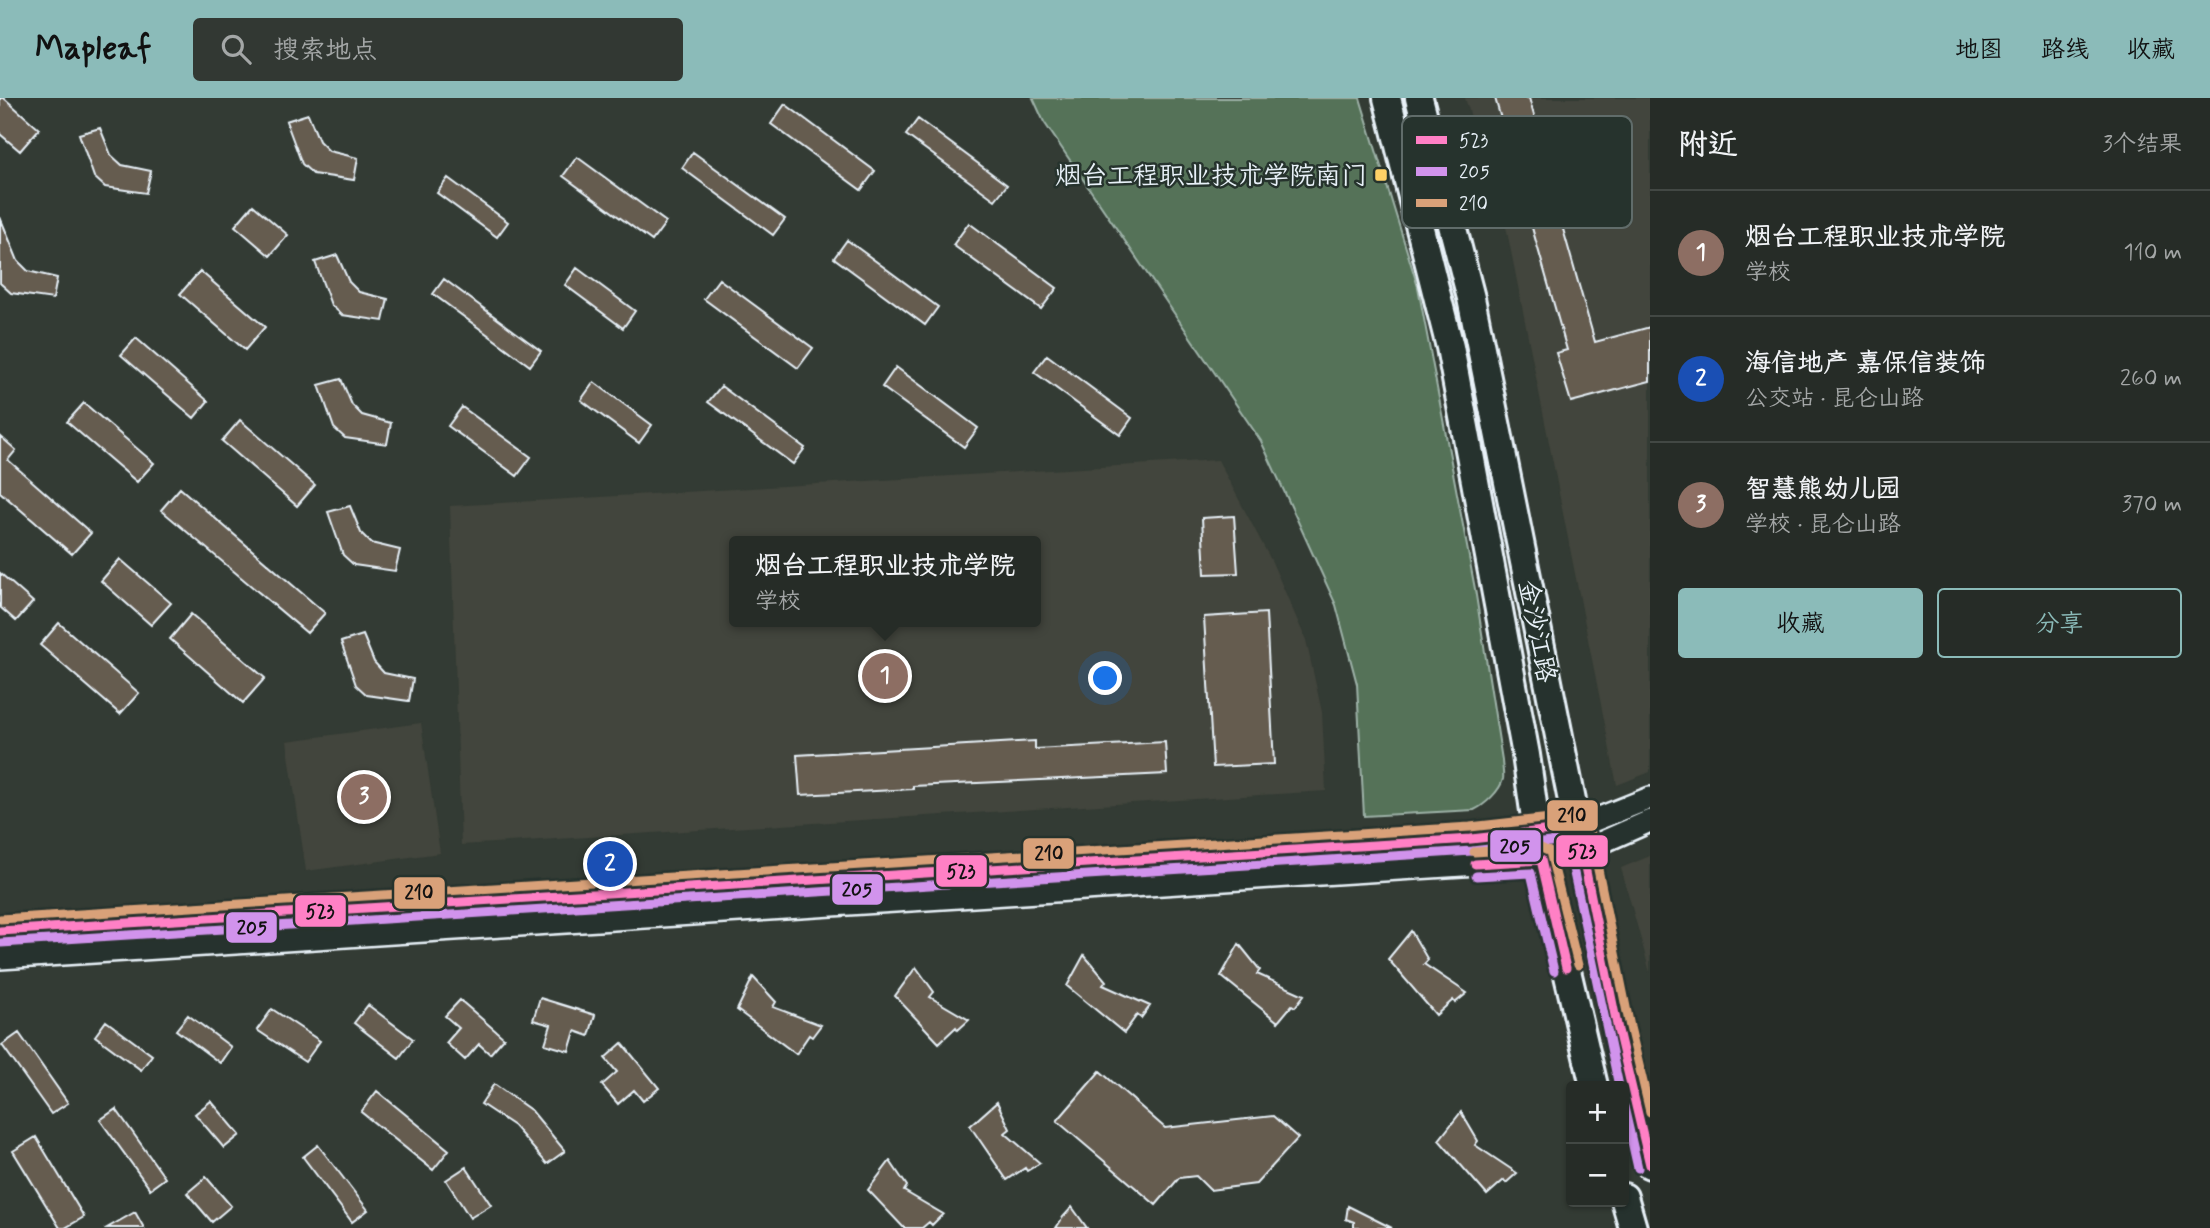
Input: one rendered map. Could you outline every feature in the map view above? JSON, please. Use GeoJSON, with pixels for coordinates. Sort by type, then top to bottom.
{"type":"FeatureCollection","features":[{"type":"Feature","properties":{"kind":"main road","name":"金沙江路"},"geometry":{"type":"LineString","coordinates":[[1387,98],[1402,157]]}},
{"type":"Feature","properties":{"kind":"main road","name":"金沙江路"},"geometry":{"type":"LineString","coordinates":[[1419,98],[1424,116]]}},
{"type":"Feature","properties":{"kind":"main road","name":"金沙江路"},"geometry":{"type":"LineString","coordinates":[[1420,228],[1450,347],[1526,755],[1541,860],[1593,1081]]}},
{"type":"Feature","properties":{"kind":"main road","name":"金沙江路"},"geometry":{"type":"LineString","coordinates":[[1453,228],[1471,298],[1618,1030],[1650,1165]]}},
{"type":"Feature","properties":{"kind":"main road"},"geometry":{"type":"LineString","coordinates":[[1627,1207],[1633,1228]]}},
{"type":"Feature","properties":{"kind":"street"},"geometry":{"type":"LineString","coordinates":[[0,958],[1541,860],[1650,798]]}},
{"type":"Feature","properties":{"kind":"street"},"geometry":{"type":"LineString","coordinates":[[0,931],[1471,839],[1538,832],[1579,839],[1650,821]]}},
{"type":"Feature","properties":{"kind":"shaded area"},"geometry":{"type":"Polygon","coordinates":[[[1465,98],[1650,98],[1650,772],[1617,785],[1506,228],[1632,228],[1632,116],[1471,116],[1465,98]]]}},
{"type":"Feature","properties":{"kind":"shaded area"},"geometry":{"type":"Polygon","coordinates":[[[1218,460],[1272,562],[1306,640],[1322,712],[1326,791],[461,845],[450,506],[1218,460]]]}},
{"type":"Feature","properties":{"kind":"shaded area"},"geometry":{"type":"Polygon","coordinates":[[[421,723],[440,853],[306,871],[287,741],[421,723]]]}},
{"type":"Feature","properties":{"kind":"shaded area"},"geometry":{"type":"Polygon","coordinates":[[[1650,856],[1650,972],[1621,868],[1650,856]]]}},
{"type":"Feature","properties":{"kind":"green space"},"geometry":{"type":"Polygon","coordinates":[[[1033,98],[1360,98],[1418,287],[1475,589],[1503,775],[1495,793],[1478,808],[1364,816],[1357,684],[1336,605],[1261,441],[1044,122],[1033,98]]]}},
{"type":"Feature","properties":{"kind":"building"},"geometry":{"type":"Polygon","coordinates":[[[0,98],[4,98],[39,129],[20,151],[0,134],[0,98]]]}},
{"type":"Feature","properties":{"kind":"building"},"geometry":{"type":"Polygon","coordinates":[[[1495,98],[1529,98],[1534,116],[1500,116],[1495,98]]]}},
{"type":"Feature","properties":{"kind":"building"},"geometry":{"type":"Polygon","coordinates":[[[785,104],[875,171],[861,190],[771,124],[785,104]]]}},
{"type":"Feature","properties":{"kind":"building"},"geometry":{"type":"Polygon","coordinates":[[[308,114],[319,141],[329,151],[358,158],[354,180],[313,174],[302,164],[286,121],[308,114]]]}},
{"type":"Feature","properties":{"kind":"building"},"geometry":{"type":"Polygon","coordinates":[[[918,119],[1007,185],[995,200],[906,135],[918,119]]]}},
{"type":"Feature","properties":{"kind":"building"},"geometry":{"type":"Polygon","coordinates":[[[100,128],[111,155],[122,165],[151,171],[146,193],[105,187],[94,177],[79,134],[100,128]]]}},
{"type":"Feature","properties":{"kind":"building"},"geometry":{"type":"Polygon","coordinates":[[[693,152],[785,219],[773,235],[682,168],[693,152]]]}},
{"type":"Feature","properties":{"kind":"building"},"geometry":{"type":"Polygon","coordinates":[[[577,157],[666,222],[652,241],[563,176],[577,157]]]}},
{"type":"Feature","properties":{"kind":"building"},"geometry":{"type":"Polygon","coordinates":[[[448,178],[508,222],[497,237],[437,193],[448,178]]]}},
{"type":"Feature","properties":{"kind":"building"},"geometry":{"type":"Polygon","coordinates":[[[253,205],[288,235],[270,256],[235,226],[253,205]]]}},
{"type":"Feature","properties":{"kind":"building"},"geometry":{"type":"Polygon","coordinates":[[[0,217],[18,261],[28,271],[57,278],[53,299],[11,293],[0,283],[0,217]]]}},
{"type":"Feature","properties":{"kind":"building"},"geometry":{"type":"Polygon","coordinates":[[[969,223],[1057,288],[1041,309],[953,245],[969,223]]]}},
{"type":"Feature","properties":{"kind":"building"},"geometry":{"type":"Polygon","coordinates":[[[1532,228],[1563,228],[1595,342],[1650,327],[1650,381],[1571,402],[1556,353],[1567,350],[1532,228]]]}},
{"type":"Feature","properties":{"kind":"building"},"geometry":{"type":"Polygon","coordinates":[[[847,240],[938,307],[925,325],[834,258],[847,240]]]}},
{"type":"Feature","properties":{"kind":"building"},"geometry":{"type":"Polygon","coordinates":[[[337,255],[349,282],[359,292],[388,299],[383,321],[342,315],[331,305],[315,262],[337,255]]]}},
{"type":"Feature","properties":{"kind":"building"},"geometry":{"type":"Polygon","coordinates":[[[577,268],[635,311],[623,328],[565,285],[577,268]]]}},
{"type":"Feature","properties":{"kind":"building"},"geometry":{"type":"Polygon","coordinates":[[[200,271],[265,327],[245,350],[180,294],[200,271]]]}},
{"type":"Feature","properties":{"kind":"building"},"geometry":{"type":"Polygon","coordinates":[[[444,279],[541,351],[530,366],[433,294],[444,279]]]}},
{"type":"Feature","properties":{"kind":"building"},"geometry":{"type":"Polygon","coordinates":[[[719,279],[813,348],[798,368],[704,299],[719,279]]]}},
{"type":"Feature","properties":{"kind":"building"},"geometry":{"type":"Polygon","coordinates":[[[136,338],[208,401],[194,418],[121,355],[136,338]]]}},
{"type":"Feature","properties":{"kind":"building"},"geometry":{"type":"Polygon","coordinates":[[[1047,355],[1132,418],[1120,435],[1034,372],[1047,355]]]}},
{"type":"Feature","properties":{"kind":"building"},"geometry":{"type":"Polygon","coordinates":[[[896,367],[978,428],[964,447],[882,387],[896,367]]]}},
{"type":"Feature","properties":{"kind":"building"},"geometry":{"type":"Polygon","coordinates":[[[341,379],[352,405],[362,415],[391,423],[387,444],[345,438],[334,428],[319,385],[341,379]]]}},
{"type":"Feature","properties":{"kind":"building"},"geometry":{"type":"Polygon","coordinates":[[[594,382],[652,425],[639,443],[581,400],[594,382]]]}},
{"type":"Feature","properties":{"kind":"building"},"geometry":{"type":"Polygon","coordinates":[[[721,386],[805,448],[793,464],[708,402],[721,386]]]}},
{"type":"Feature","properties":{"kind":"building"},"geometry":{"type":"Polygon","coordinates":[[[84,403],[154,463],[137,482],[67,422],[84,403]]]}},
{"type":"Feature","properties":{"kind":"building"},"geometry":{"type":"Polygon","coordinates":[[[462,407],[531,457],[517,476],[448,426],[462,407]]]}},
{"type":"Feature","properties":{"kind":"building"},"geometry":{"type":"Polygon","coordinates":[[[240,420],[315,485],[297,506],[222,441],[240,420]]]}},
{"type":"Feature","properties":{"kind":"building"},"geometry":{"type":"Polygon","coordinates":[[[0,436],[16,450],[8,460],[91,533],[72,554],[0,492],[0,436]]]}},
{"type":"Feature","properties":{"kind":"building"},"geometry":{"type":"Polygon","coordinates":[[[180,488],[325,613],[307,633],[161,510],[180,488]]]}},
{"type":"Feature","properties":{"kind":"building"},"geometry":{"type":"Polygon","coordinates":[[[350,506],[361,533],[371,543],[400,550],[395,571],[354,565],[343,555],[328,512],[350,506]]]}},
{"type":"Feature","properties":{"kind":"building"},"geometry":{"type":"Polygon","coordinates":[[[1234,516],[1238,573],[1205,574],[1202,518],[1234,516]]]}},
{"type":"Feature","properties":{"kind":"building"},"geometry":{"type":"Polygon","coordinates":[[[120,559],[171,603],[151,625],[101,581],[120,559]]]}},
{"type":"Feature","properties":{"kind":"building"},"geometry":{"type":"Polygon","coordinates":[[[0,573],[33,602],[16,621],[0,607],[0,573]]]}},
{"type":"Feature","properties":{"kind":"building"},"geometry":{"type":"Polygon","coordinates":[[[1266,613],[1274,764],[1213,767],[1204,617],[1266,613]]]}},
{"type":"Feature","properties":{"kind":"building"},"geometry":{"type":"Polygon","coordinates":[[[191,614],[265,678],[243,703],[170,639],[191,614]]]}},
{"type":"Feature","properties":{"kind":"building"},"geometry":{"type":"Polygon","coordinates":[[[59,623],[139,693],[120,714],[40,645],[59,623]]]}},
{"type":"Feature","properties":{"kind":"building"},"geometry":{"type":"Polygon","coordinates":[[[363,635],[374,662],[384,673],[413,679],[409,701],[367,695],[356,685],[341,642],[363,635]]]}},
{"type":"Feature","properties":{"kind":"building"},"geometry":{"type":"Polygon","coordinates":[[[1035,741],[1035,749],[1165,742],[1167,774],[913,786],[913,789],[800,795],[797,755],[1035,741]]]}},
{"type":"Feature","properties":{"kind":"building"},"geometry":{"type":"Polygon","coordinates":[[[1411,931],[1428,960],[1424,964],[1467,993],[1455,1003],[1453,1000],[1436,1015],[1388,959],[1411,931]]]}},
{"type":"Feature","properties":{"kind":"building"},"geometry":{"type":"Polygon","coordinates":[[[1239,944],[1260,970],[1257,974],[1304,995],[1278,1022],[1221,976],[1239,944]]]}},
{"type":"Feature","properties":{"kind":"building"},"geometry":{"type":"Polygon","coordinates":[[[1084,955],[1106,981],[1103,985],[1150,1006],[1141,1018],[1137,1015],[1124,1033],[1067,986],[1084,955]]]}},
{"type":"Feature","properties":{"kind":"building"},"geometry":{"type":"Polygon","coordinates":[[[916,967],[934,992],[930,997],[969,1020],[958,1030],[956,1027],[939,1043],[895,996],[916,967]]]}},
{"type":"Feature","properties":{"kind":"building"},"geometry":{"type":"Polygon","coordinates":[[[753,977],[776,1002],[773,1007],[821,1025],[812,1037],[809,1035],[796,1054],[737,1010],[753,977]]]}},
{"type":"Feature","properties":{"kind":"building"},"geometry":{"type":"Polygon","coordinates":[[[540,998],[595,1015],[589,1036],[575,1031],[569,1051],[545,1044],[551,1025],[533,1020],[540,998]]]}},
{"type":"Feature","properties":{"kind":"building"},"geometry":{"type":"Polygon","coordinates":[[[460,1000],[504,1038],[490,1054],[479,1044],[465,1060],[446,1043],[459,1028],[445,1016],[460,1000]]]}},
{"type":"Feature","properties":{"kind":"building"},"geometry":{"type":"Polygon","coordinates":[[[368,1005],[413,1039],[399,1058],[354,1023],[368,1005]]]}},
{"type":"Feature","properties":{"kind":"building"},"geometry":{"type":"Polygon","coordinates":[[[272,1009],[320,1041],[305,1062],[257,1030],[272,1009]]]}},
{"type":"Feature","properties":{"kind":"building"},"geometry":{"type":"Polygon","coordinates":[[[188,1015],[231,1047],[220,1063],[176,1030],[188,1015]]]}},
{"type":"Feature","properties":{"kind":"building"},"geometry":{"type":"Polygon","coordinates":[[[106,1021],[152,1055],[141,1070],[95,1036],[106,1021]]]}},
{"type":"Feature","properties":{"kind":"building"},"geometry":{"type":"Polygon","coordinates":[[[19,1033],[68,1103],[51,1114],[2,1045],[19,1033]]]}},
{"type":"Feature","properties":{"kind":"building"},"geometry":{"type":"Polygon","coordinates":[[[622,1043],[659,1088],[643,1101],[634,1090],[618,1104],[602,1085],[617,1072],[605,1058],[622,1043]]]}},
{"type":"Feature","properties":{"kind":"building"},"geometry":{"type":"Polygon","coordinates":[[[1100,1071],[1165,1128],[1273,1116],[1298,1138],[1256,1184],[1210,1190],[1196,1176],[1179,1178],[1156,1205],[1057,1121],[1100,1071]]]}},
{"type":"Feature","properties":{"kind":"building"},"geometry":{"type":"Polygon","coordinates":[[[494,1084],[532,1111],[565,1151],[547,1164],[514,1126],[481,1104],[494,1084]]]}},
{"type":"Feature","properties":{"kind":"building"},"geometry":{"type":"Polygon","coordinates":[[[377,1091],[449,1150],[433,1170],[361,1112],[377,1091]]]}},
{"type":"Feature","properties":{"kind":"building"},"geometry":{"type":"Polygon","coordinates":[[[211,1101],[240,1135],[224,1148],[195,1114],[211,1101]]]}},
{"type":"Feature","properties":{"kind":"building"},"geometry":{"type":"Polygon","coordinates":[[[997,1102],[1010,1129],[1005,1133],[1040,1163],[1027,1171],[1025,1168],[1007,1180],[970,1126],[997,1102]]]}},
{"type":"Feature","properties":{"kind":"building"},"geometry":{"type":"Polygon","coordinates":[[[116,1109],[165,1178],[150,1189],[100,1120],[116,1109]]]}},
{"type":"Feature","properties":{"kind":"building"},"geometry":{"type":"Polygon","coordinates":[[[1461,1112],[1478,1141],[1475,1145],[1517,1173],[1487,1195],[1439,1140],[1461,1112]]]}},
{"type":"Feature","properties":{"kind":"building"},"geometry":{"type":"Polygon","coordinates":[[[36,1137],[84,1217],[65,1228],[60,1228],[13,1151],[36,1137]]]}},
{"type":"Feature","properties":{"kind":"building"},"geometry":{"type":"Polygon","coordinates":[[[318,1145],[368,1210],[352,1222],[303,1157],[318,1145]]]}},
{"type":"Feature","properties":{"kind":"building"},"geometry":{"type":"Polygon","coordinates":[[[890,1161],[907,1186],[904,1191],[943,1214],[932,1225],[929,1222],[922,1228],[904,1228],[868,1190],[890,1161]]]}},
{"type":"Feature","properties":{"kind":"building"},"geometry":{"type":"Polygon","coordinates":[[[466,1167],[491,1205],[470,1218],[446,1180],[466,1167]]]}},
{"type":"Feature","properties":{"kind":"building"},"geometry":{"type":"Polygon","coordinates":[[[206,1177],[231,1206],[212,1222],[187,1193],[206,1177]]]}},
{"type":"Feature","properties":{"kind":"building"},"geometry":{"type":"Polygon","coordinates":[[[1348,1206],[1392,1228],[1354,1228],[1354,1222],[1346,1219],[1348,1206]]]}},
{"type":"Feature","properties":{"kind":"building"},"geometry":{"type":"Polygon","coordinates":[[[1072,1207],[1087,1228],[1056,1228],[1063,1217],[1072,1207]]]}},
{"type":"Feature","properties":{"kind":"building"},"geometry":{"type":"Polygon","coordinates":[[[135,1212],[144,1228],[107,1228],[135,1212]]]}},
{"type":"Feature","properties":{"kind":"transit line","name":"210"},"geometry":{"type":"LineString","coordinates":[[0,919],[1470,827],[1578,815],[1586,818],[1589,825],[1650,1112]]}},
{"type":"Feature","properties":{"kind":"transit line","name":"523"},"geometry":{"type":"LineString","coordinates":[[0,931],[1471,839],[1577,827],[1618,1030],[1650,1165]]}},
{"type":"Feature","properties":{"kind":"transit line","name":"205"},"geometry":{"type":"LineString","coordinates":[[1,943],[1472,851],[1567,840],[1618,1081]]}},
{"type":"Feature","properties":{"kind":"transit line","name":"210"},"geometry":{"type":"LineString","coordinates":[[1474,852],[1541,848],[1550,852],[1578,965]]}},
{"type":"Feature","properties":{"kind":"transit line","name":"523"},"geometry":{"type":"LineString","coordinates":[[1475,864],[1541,860],[1566,968]]}},
{"type":"Feature","properties":{"kind":"transit line","name":"205"},"geometry":{"type":"LineString","coordinates":[[1476,876],[1531,873],[1554,971]]}},
{"type":"Feature","properties":{"kind":"transit line","name":"205"},"geometry":{"type":"LineString","coordinates":[[1629,1129],[1638,1168]]}},
{"type":"Feature","properties":{"kind":"place","name":"烟台工程职业技术学院南门"},"geometry":{"type":"Point","coordinates":[1381,175]}},
{"type":"Feature","properties":{"kind":"place","name":"烟台工程职业技术学院"},"geometry":{"type":"Point","coordinates":[885,676]}},
{"type":"Feature","properties":{"kind":"place","name":"智慧熊幼儿园"},"geometry":{"type":"Point","coordinates":[364,797]}},
{"type":"Feature","properties":{"kind":"place","name":"海信地产 嘉保信装饰"},"geometry":{"type":"Point","coordinates":[610,864]}}]}
